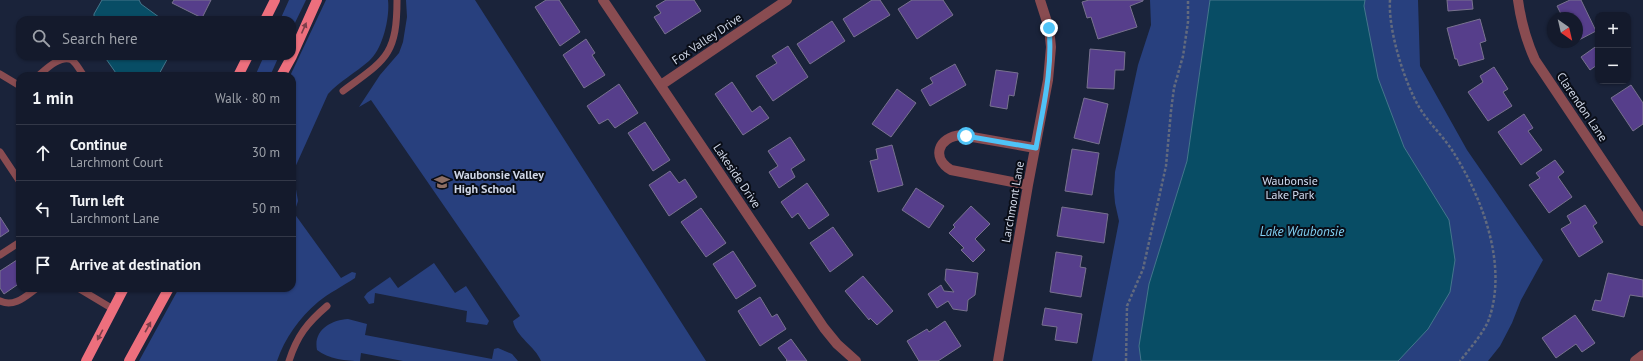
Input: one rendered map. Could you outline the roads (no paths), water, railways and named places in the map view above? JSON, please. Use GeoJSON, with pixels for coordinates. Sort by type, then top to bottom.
{"type":"FeatureCollection","features":[{"type":"Feature","properties":{"kind":"main road"},"geometry":{"type":"LineString","coordinates":[[267,16],[275,0]]}},
{"type":"Feature","properties":{"kind":"main road"},"geometry":{"type":"LineString","coordinates":[[296,47],[316,0]]}},
{"type":"Feature","properties":{"kind":"main road"},"geometry":{"type":"LineString","coordinates":[[240,72],[246,60]]}},
{"type":"Feature","properties":{"kind":"main road"},"geometry":{"type":"LineString","coordinates":[[284,72],[290,60]]}},
{"type":"Feature","properties":{"kind":"main road"},"geometry":{"type":"LineString","coordinates":[[86,361],[113,309],[119,292]]}},
{"type":"Feature","properties":{"kind":"main road"},"geometry":{"type":"LineString","coordinates":[[129,361],[167,292]]}},
{"type":"Feature","properties":{"kind":"street","name":"Lakeside Drive"},"geometry":{"type":"LineString","coordinates":[[603,0],[824,328],[837,344],[856,361]]}},
{"type":"Feature","properties":{"kind":"street","name":"Fox Valley Drive"},"geometry":{"type":"LineString","coordinates":[[660,85],[787,0]]}},
{"type":"Feature","properties":{"kind":"street","name":"Larchmont Lane"},"geometry":{"type":"LineString","coordinates":[[998,361],[1051,58],[1049,28],[1040,0]]}},
{"type":"Feature","properties":{"kind":"street","name":"Clarendon Lane"},"geometry":{"type":"LineString","coordinates":[[1518,0],[1524,32],[1535,60],[1643,220]]}},
{"type":"Feature","properties":{"kind":"street"},"geometry":{"type":"LineString","coordinates":[[1028,185],[951,170],[940,160],[939,151],[943,142],[951,136],[961,135],[1036,148]]}},
{"type":"Feature","properties":{"kind":"street"},"geometry":{"type":"LineString","coordinates":[[1635,361],[1643,355]]}},
{"type":"Feature","properties":{"kind":"lane"},"geometry":{"type":"LineString","coordinates":[[343,91],[380,64],[391,48],[396,31],[397,0]]}},
{"type":"Feature","properties":{"kind":"lane"},"geometry":{"type":"LineString","coordinates":[[43,72],[57,62],[63,60]]}},
{"type":"Feature","properties":{"kind":"lane"},"geometry":{"type":"LineString","coordinates":[[68,60],[75,63],[81,72]]}},
{"type":"Feature","properties":{"kind":"lane"},"geometry":{"type":"LineString","coordinates":[[0,74],[16,84]]}},
{"type":"Feature","properties":{"kind":"lane"},"geometry":{"type":"LineString","coordinates":[[0,152],[16,176]]}},
{"type":"Feature","properties":{"kind":"lane"},"geometry":{"type":"LineString","coordinates":[[0,255],[16,245]]}},
{"type":"Feature","properties":{"kind":"lane"},"geometry":{"type":"LineString","coordinates":[[0,301],[8,304],[15,302],[31,292]]}},
{"type":"Feature","properties":{"kind":"lane"},"geometry":{"type":"LineString","coordinates":[[85,292],[113,309]]}},
{"type":"Feature","properties":{"kind":"lane"},"geometry":{"type":"LineString","coordinates":[[289,361],[302,330],[327,306]]}},
{"type":"Feature","properties":{"kind":"water"},"geometry":{"type":"Polygon","coordinates":[[[102,0],[139,0],[141,4],[158,16],[94,16],[102,0]]]}},
{"type":"Feature","properties":{"kind":"water","name":"Lake Waubonsie"},"geometry":{"type":"Polygon","coordinates":[[[1210,0],[1365,0],[1364,6],[1378,78],[1404,147],[1449,220],[1455,260],[1450,292],[1428,329],[1398,361],[1141,361],[1139,346],[1149,284],[1187,161],[1210,0]]]}},
{"type":"Feature","properties":{"kind":"water"},"geometry":{"type":"Polygon","coordinates":[[[107,60],[167,60],[160,72],[115,72],[107,60]]]}},
{"type":"Feature","properties":{"kind":"place","name":"Waubonsie Valley High School"},"geometry":{"type":"Point","coordinates":[442,182]}},
{"type":"Feature","properties":{"kind":"park label","name":"Waubonsie Lake Park"},"geometry":{"type":"Point","coordinates":[1290,188]}}]}
